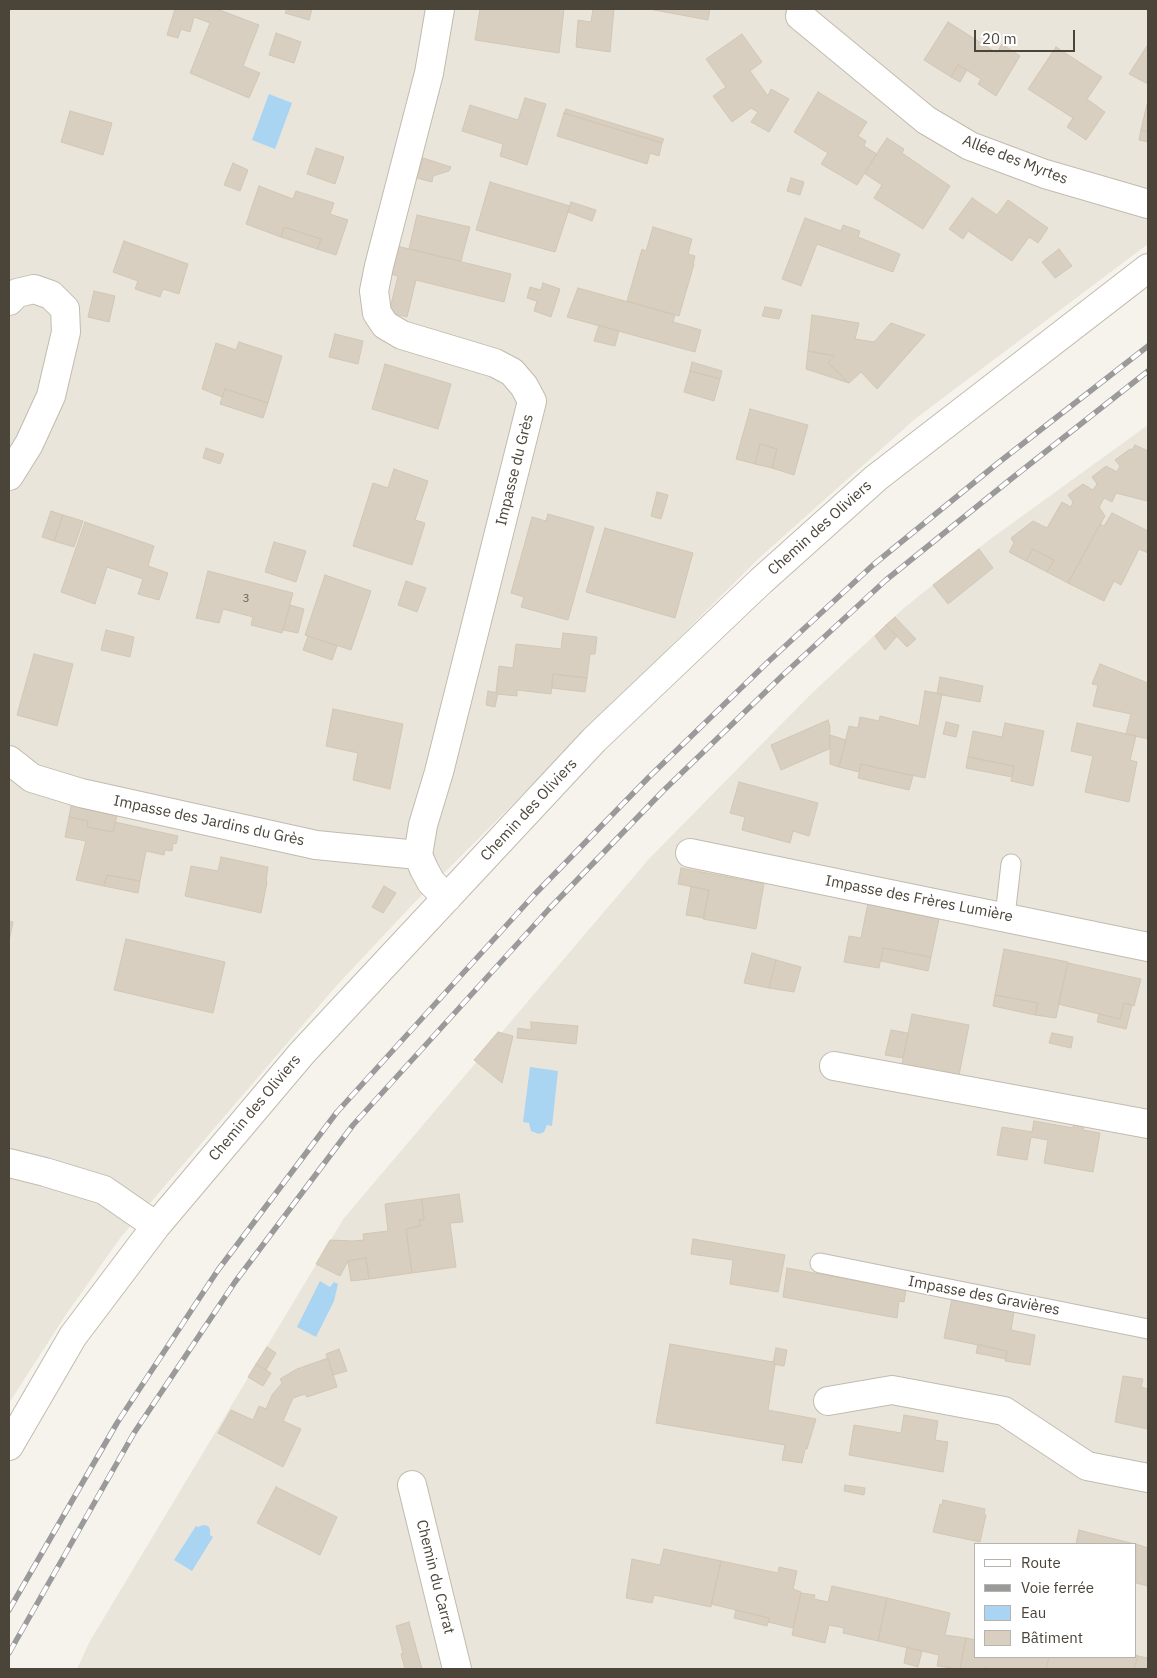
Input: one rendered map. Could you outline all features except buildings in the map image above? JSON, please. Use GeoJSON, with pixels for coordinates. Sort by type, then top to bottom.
{"type":"FeatureCollection","features":[{"type":"Feature","properties":{"kind":"street","name":"Impasse du Grès"},"geometry":{"type":"LineString","coordinates":[[418,854],[532,401],[524,386],[512,372],[495,363],[402,335],[385,324],[377,313],[374,291],[379,266],[429,73],[440,9]]}},
{"type":"Feature","properties":{"kind":"street","name":"Allée des Myrtes"},"geometry":{"type":"LineString","coordinates":[[800,16],[926,120],[970,146],[1045,174],[1148,204]]}},
{"type":"Feature","properties":{"kind":"street","name":"Chemin des Oliviers"},"geometry":{"type":"LineString","coordinates":[[9,1446],[73,1336],[156,1226],[302,1053],[594,740],[761,581],[876,478],[1148,268]]}},
{"type":"Feature","properties":{"kind":"street"},"geometry":{"type":"LineString","coordinates":[[9,302],[17,293],[34,289],[51,295],[65,309],[66,332],[51,396],[29,444],[9,476]]}},
{"type":"Feature","properties":{"kind":"street","name":"Impasse des Jardins du Grès"},"geometry":{"type":"LineString","coordinates":[[9,760],[32,778],[80,793],[316,845],[418,854]]}},
{"type":"Feature","properties":{"kind":"street","name":"Impasse des Frères Lumière"},"geometry":{"type":"LineString","coordinates":[[690,853],[1005,916],[1148,947]]}},
{"type":"Feature","properties":{"kind":"street"},"geometry":{"type":"LineString","coordinates":[[418,854],[431,882],[447,898]]}},
{"type":"Feature","properties":{"kind":"street"},"geometry":{"type":"LineString","coordinates":[[834,1066],[1148,1124]]}},
{"type":"Feature","properties":{"kind":"street"},"geometry":{"type":"LineString","coordinates":[[9,1164],[45,1172],[104,1190],[156,1226]]}},
{"type":"Feature","properties":{"kind":"street"},"geometry":{"type":"LineString","coordinates":[[828,1401],[892,1390],[1004,1411],[1087,1466],[1148,1478]]}},
{"type":"Feature","properties":{"kind":"street","name":"Chemin du Carrat"},"geometry":{"type":"LineString","coordinates":[[412,1485],[457,1669]]}},
{"type":"Feature","properties":{"kind":"lane"},"geometry":{"type":"LineString","coordinates":[[1005,916],[1011,864]]}},
{"type":"Feature","properties":{"kind":"lane","name":"Impasse des Gravières"},"geometry":{"type":"LineString","coordinates":[[820,1263],[1148,1329]]}},
{"type":"Feature","properties":{"kind":"shaded area"},"geometry":{"type":"Polygon","coordinates":[[[9,9],[1148,9],[1148,244],[915,419],[758,559],[415,902],[338,984],[121,1237],[67,1313],[9,1403],[9,9]]]}},
{"type":"Feature","properties":{"kind":"shaded area"},"geometry":{"type":"Polygon","coordinates":[[[1148,425],[1148,1669],[77,1669],[90,1641],[344,1218],[648,860],[811,694],[905,607],[989,540],[1148,425]]]}},
{"type":"Feature","properties":{"kind":"water"},"geometry":{"type":"Polygon","coordinates":[[[269,94],[292,103],[275,149],[252,140],[269,94]]]}},
{"type":"Feature","properties":{"kind":"water"},"geometry":{"type":"Polygon","coordinates":[[[530,1067],[558,1071],[552,1126],[547,1125],[544,1132],[539,1134],[531,1131],[529,1123],[523,1122],[530,1067]]]}},
{"type":"Feature","properties":{"kind":"water"},"geometry":{"type":"Polygon","coordinates":[[[320,1281],[330,1287],[334,1282],[338,1284],[334,1301],[316,1337],[297,1327],[320,1281]]]}},
{"type":"Feature","properties":{"kind":"water"},"geometry":{"type":"Polygon","coordinates":[[[196,1526],[208,1526],[210,1535],[213,1537],[192,1571],[174,1560],[196,1526]]]}},
{"type":"Feature","properties":{"kind":"railway"},"geometry":{"type":"LineString","coordinates":[[9,1610],[117,1423],[218,1270],[337,1112],[534,895],[649,777],[769,661],[873,565],[998,463],[1148,346]]}},
{"type":"Feature","properties":{"kind":"railway"},"geometry":{"type":"LineString","coordinates":[[9,1653],[134,1433],[235,1282],[353,1125],[549,909],[663,791],[783,675],[886,580],[1148,371]]}}]}
